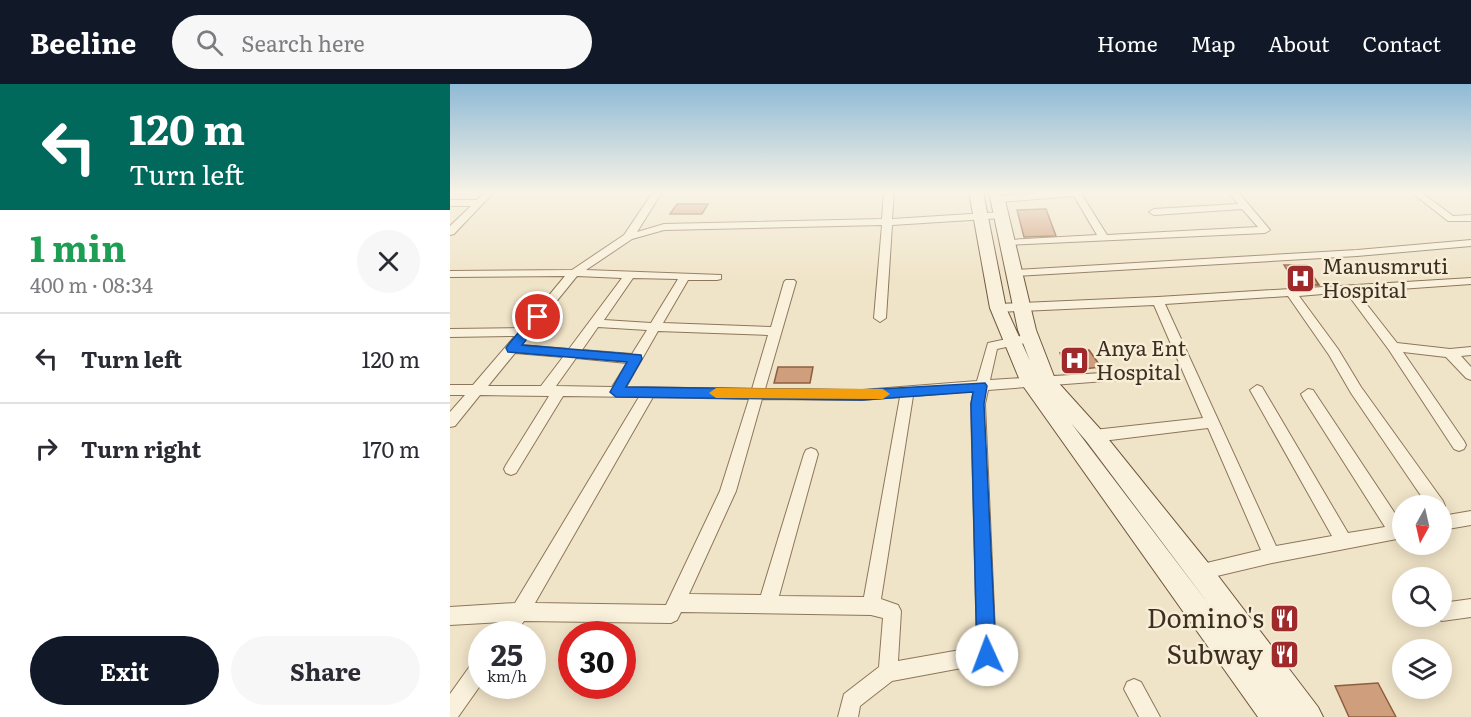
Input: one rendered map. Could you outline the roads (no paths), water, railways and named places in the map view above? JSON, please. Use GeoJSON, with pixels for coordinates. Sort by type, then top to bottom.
{"type":"FeatureCollection","features":[{"type":"Feature","properties":{"kind":"main road"},"geometry":{"type":"LineString","coordinates":[[982,222],[998,308],[1021,339],[1039,382],[1276,717]]}},
{"type":"Feature","properties":{"kind":"main road"},"geometry":{"type":"LineString","coordinates":[[1004,222],[1022,307],[1021,339]]}},
{"type":"Feature","properties":{"kind":"main road"},"geometry":{"type":"LineString","coordinates":[[1039,382],[1094,436],[1200,572],[1308,717]]}},
{"type":"Feature","properties":{"kind":"street"},"geometry":{"type":"LineString","coordinates":[[628,237],[638,222]]}},
{"type":"Feature","properties":{"kind":"street"},"geometry":{"type":"LineString","coordinates":[[880,318],[886,222]]}},
{"type":"Feature","properties":{"kind":"street"},"geometry":{"type":"LineString","coordinates":[[450,422],[574,273],[628,237],[664,227],[893,222]]}},
{"type":"Feature","properties":{"kind":"street"},"geometry":{"type":"LineString","coordinates":[[1095,222],[1104,238]]}},
{"type":"Feature","properties":{"kind":"street"},"geometry":{"type":"LineString","coordinates":[[1010,243],[1265,230],[1258,222]]}},
{"type":"Feature","properties":{"kind":"street"},"geometry":{"type":"LineString","coordinates":[[1015,273],[1357,253],[1471,243]]}},
{"type":"Feature","properties":{"kind":"street"},"geometry":{"type":"LineString","coordinates":[[450,274],[574,273],[717,277]]}},
{"type":"Feature","properties":{"kind":"street"},"geometry":{"type":"LineString","coordinates":[[511,469],[573,354],[630,275]]}},
{"type":"Feature","properties":{"kind":"street"},"geometry":{"type":"LineString","coordinates":[[616,392],[685,276]]}},
{"type":"Feature","properties":{"kind":"street"},"geometry":{"type":"LineString","coordinates":[[998,308],[1158,301],[1471,281]]}},
{"type":"Feature","properties":{"kind":"street"},"geometry":{"type":"LineString","coordinates":[[450,616],[520,612],[671,614],[728,490],[790,282]]}},
{"type":"Feature","properties":{"kind":"street"},"geometry":{"type":"LineString","coordinates":[[1350,290],[1393,347],[1459,445]]}},
{"type":"Feature","properties":{"kind":"street"},"geometry":{"type":"LineString","coordinates":[[1291,293],[1334,352],[1356,390],[1429,495]]}},
{"type":"Feature","properties":{"kind":"street"},"geometry":{"type":"LineString","coordinates":[[1158,301],[1272,555]]}},
{"type":"Feature","properties":{"kind":"street"},"geometry":{"type":"LineString","coordinates":[[596,322],[655,327],[776,331]]}},
{"type":"Feature","properties":{"kind":"street"},"geometry":{"type":"LineString","coordinates":[[450,333],[526,332]]}},
{"type":"Feature","properties":{"kind":"street"},"geometry":{"type":"LineString","coordinates":[[848,717],[851,701],[888,672],[987,655],[978,404],[980,386],[992,346],[1021,339]]}},
{"type":"Feature","properties":{"kind":"street"},"geometry":{"type":"LineString","coordinates":[[1393,347],[1450,353],[1471,351]]}},
{"type":"Feature","properties":{"kind":"street"},"geometry":{"type":"LineString","coordinates":[[512,348],[636,359]]}},
{"type":"Feature","properties":{"kind":"street"},"geometry":{"type":"LineString","coordinates":[[1450,353],[1471,375]]}},
{"type":"Feature","properties":{"kind":"street"},"geometry":{"type":"LineString","coordinates":[[450,390],[862,395],[1145,373]]}},
{"type":"Feature","properties":{"kind":"street"},"geometry":{"type":"LineString","coordinates":[[1257,390],[1343,541]]}},
{"type":"Feature","properties":{"kind":"street"},"geometry":{"type":"LineString","coordinates":[[513,621],[649,392]]}},
{"type":"Feature","properties":{"kind":"street"},"geometry":{"type":"LineString","coordinates":[[871,606],[907,393]]}},
{"type":"Feature","properties":{"kind":"street"},"geometry":{"type":"LineString","coordinates":[[1308,393],[1392,519]]}},
{"type":"Feature","properties":{"kind":"street"},"geometry":{"type":"LineString","coordinates":[[1094,436],[1212,422]]}},
{"type":"Feature","properties":{"kind":"street"},"geometry":{"type":"LineString","coordinates":[[767,604],[811,454]]}},
{"type":"Feature","properties":{"kind":"street"},"geometry":{"type":"LineString","coordinates":[[1452,519],[1471,518]]}},
{"type":"Feature","properties":{"kind":"street"},"geometry":{"type":"LineString","coordinates":[[1200,572],[1272,555],[1392,532]]}},
{"type":"Feature","properties":{"kind":"street"},"geometry":{"type":"LineString","coordinates":[[675,603],[871,606],[892,611],[888,672]]}},
{"type":"Feature","properties":{"kind":"street"},"geometry":{"type":"LineString","coordinates":[[1452,611],[1471,608]]}},
{"type":"Feature","properties":{"kind":"street"},"geometry":{"type":"LineString","coordinates":[[450,711],[468,686]]}},
{"type":"Feature","properties":{"kind":"street"},"geometry":{"type":"LineString","coordinates":[[1134,689],[1150,717]]}},
{"type":"Feature","properties":{"kind":"place","name":"Manusmruti Hospital"},"geometry":{"type":"Point","coordinates":[1301,279]}},
{"type":"Feature","properties":{"kind":"place","name":"Anya Ent Hospital"},"geometry":{"type":"Point","coordinates":[1075,361]}},
{"type":"Feature","properties":{"kind":"place","name":"Domino's"},"geometry":{"type":"Point","coordinates":[1285,619]}},
{"type":"Feature","properties":{"kind":"place","name":"Subway"},"geometry":{"type":"Point","coordinates":[1284,655]}}]}
